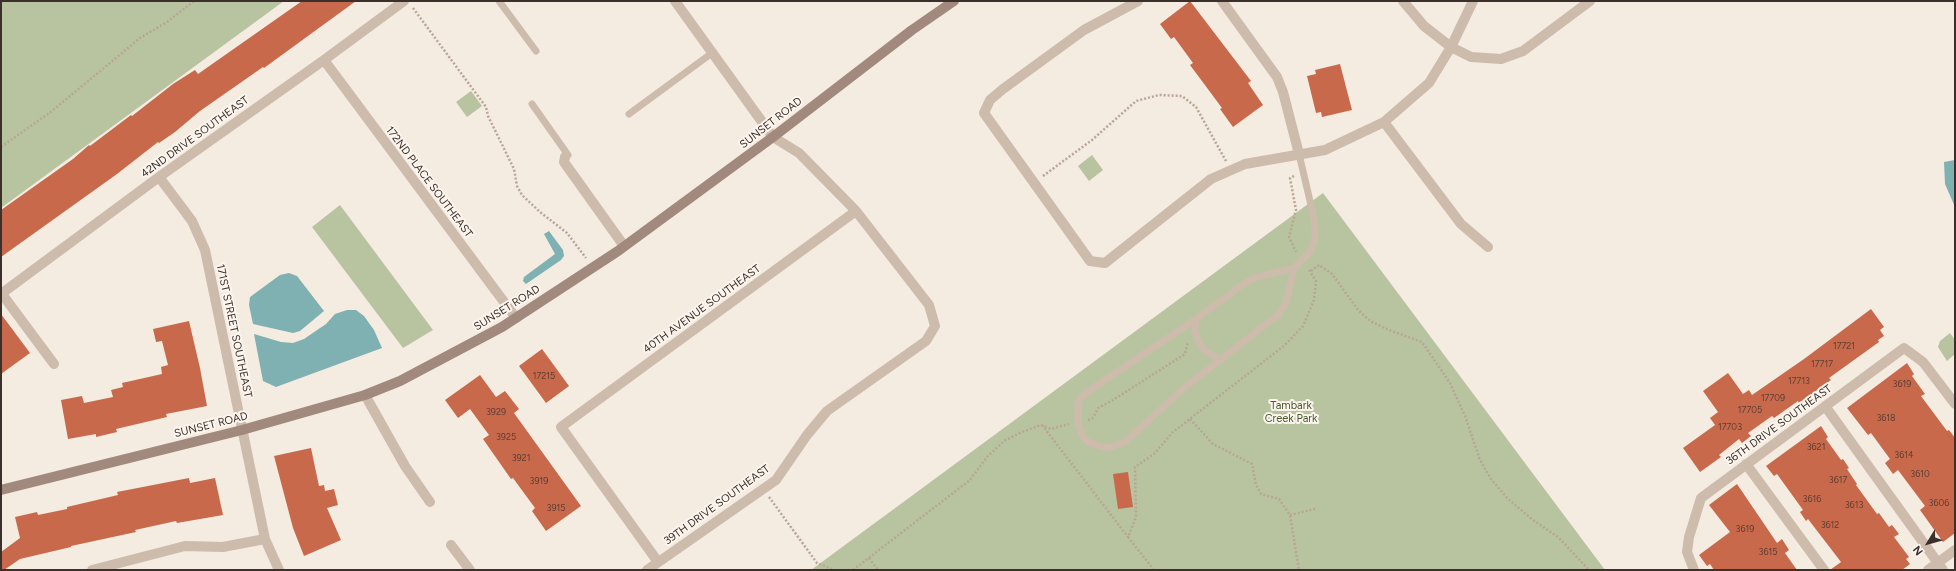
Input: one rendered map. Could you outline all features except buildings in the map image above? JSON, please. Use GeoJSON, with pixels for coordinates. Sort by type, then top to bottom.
{"type":"FeatureCollection","features":[{"type":"Feature","properties":{"kind":"street"},"geometry":{"type":"LineString","coordinates":[[675,1],[773,137],[799,153],[856,210]]}},
{"type":"Feature","properties":{"kind":"street","name":"SUNSET ROAD"},"geometry":{"type":"LineString","coordinates":[[1,490],[242,430],[365,395],[400,381],[516,318],[624,246],[773,137],[912,30],[954,1]]}},
{"type":"Feature","properties":{"kind":"street"},"geometry":{"type":"LineString","coordinates":[[1138,1],[1084,30],[1003,89],[990,100],[984,113],[1090,261],[1105,263],[1211,179],[1245,164],[1325,150],[1384,122],[1429,83],[1451,46],[1474,1]]}},
{"type":"Feature","properties":{"kind":"street"},"geometry":{"type":"LineString","coordinates":[[1222,1],[1277,77],[1283,92],[1299,154]]}},
{"type":"Feature","properties":{"kind":"street"},"geometry":{"type":"LineString","coordinates":[[1403,1],[1424,26],[1451,46],[1472,57],[1501,59],[1523,51],[1590,1]]}},
{"type":"Feature","properties":{"kind":"street","name":"42ND DRIVE SOUTHEAST"},"geometry":{"type":"LineString","coordinates":[[1,294],[159,177],[324,60],[408,4]]}},
{"type":"Feature","properties":{"kind":"street","name":"172ND PLACE SOUTHEAST"},"geometry":{"type":"LineString","coordinates":[[324,60],[516,318]]}},
{"type":"Feature","properties":{"kind":"street"},"geometry":{"type":"LineString","coordinates":[[1384,122],[1461,224],[1488,247]]}},
{"type":"Feature","properties":{"kind":"street"},"geometry":{"type":"LineString","coordinates":[[565,157],[564,162],[624,246]]}},
{"type":"Feature","properties":{"kind":"street","name":"171ST STREET SOUTHEAST"},"geometry":{"type":"LineString","coordinates":[[159,177],[192,221],[205,250],[265,539],[279,570]]}},
{"type":"Feature","properties":{"kind":"street","name":"39TH DRIVE SOUTHEAST"},"geometry":{"type":"LineString","coordinates":[[647,570],[776,480],[807,435],[827,411],[926,341],[934,326],[929,305],[856,210]]}},
{"type":"Feature","properties":{"kind":"street","name":"40TH AVENUE SOUTHEAST"},"geometry":{"type":"LineString","coordinates":[[658,562],[561,427],[856,210]]}},
{"type":"Feature","properties":{"kind":"street"},"geometry":{"type":"LineString","coordinates":[[1,294],[54,364]]}},
{"type":"Feature","properties":{"kind":"street","name":"36TH DRIVE SOUTHEAST"},"geometry":{"type":"LineString","coordinates":[[1694,570],[1687,552],[1689,537],[1701,498],[1904,348],[1923,362],[1955,404]]}},
{"type":"Feature","properties":{"kind":"street"},"geometry":{"type":"LineString","coordinates":[[365,395],[405,466],[430,502]]}},
{"type":"Feature","properties":{"kind":"street"},"geometry":{"type":"LineString","coordinates":[[1825,406],[1941,566]]}},
{"type":"Feature","properties":{"kind":"street"},"geometry":{"type":"LineString","coordinates":[[1746,464],[1824,570]]}},
{"type":"Feature","properties":{"kind":"street"},"geometry":{"type":"LineString","coordinates":[[92,570],[185,546],[223,547],[265,539]]}},
{"type":"Feature","properties":{"kind":"street"},"geometry":{"type":"LineString","coordinates":[[451,545],[470,570]]}},
{"type":"Feature","properties":{"kind":"street"},"geometry":{"type":"LineString","coordinates":[[1928,570],[1941,566],[1955,550]]}},
{"type":"Feature","properties":{"kind":"lane"},"geometry":{"type":"LineString","coordinates":[[499,1],[536,51]]}},
{"type":"Feature","properties":{"kind":"lane"},"geometry":{"type":"LineString","coordinates":[[629,114],[712,53]]}},
{"type":"Feature","properties":{"kind":"lane"},"geometry":{"type":"LineString","coordinates":[[532,104],[568,155],[565,157]]}},
{"type":"Feature","properties":{"kind":"lane"},"geometry":{"type":"LineString","coordinates":[[1294,268],[1286,304],[1278,315],[1184,388],[1125,442],[1107,448],[1088,442],[1082,435],[1078,422],[1078,407],[1080,399],[1087,392],[1196,319],[1242,285],[1254,278],[1294,268],[1303,261],[1311,251],[1315,238],[1314,218],[1299,154]]}},
{"type":"Feature","properties":{"kind":"lane"},"geometry":{"type":"LineString","coordinates":[[1196,319],[1195,332],[1198,342],[1205,351],[1221,360]]}},
{"type":"Feature","properties":{"kind":"path"},"geometry":{"type":"LineString","coordinates":[[1,147],[52,111],[140,38],[167,22],[194,1]]}},
{"type":"Feature","properties":{"kind":"path"},"geometry":{"type":"LineString","coordinates":[[408,4],[486,107],[488,116],[514,169],[522,195],[540,212],[567,233],[592,267]]}},
{"type":"Feature","properties":{"kind":"path"},"geometry":{"type":"LineString","coordinates":[[1033,183],[1092,140],[1136,101],[1159,95],[1182,96],[1196,107],[1221,150],[1231,171]]}},
{"type":"Feature","properties":{"kind":"path"},"geometry":{"type":"LineString","coordinates":[[1128,537],[1136,517],[1135,467],[1154,454],[1173,432],[1286,345],[1303,326],[1315,293],[1316,281],[1311,271],[1293,247],[1289,237],[1296,210],[1290,178],[1303,172]]}},
{"type":"Feature","properties":{"kind":"path"},"geometry":{"type":"LineString","coordinates":[[1311,271],[1319,265],[1332,274],[1358,310],[1370,321],[1422,342],[1450,383],[1465,416],[1480,460],[1491,479],[1512,502],[1533,520],[1558,537],[1589,570]]}},
{"type":"Feature","properties":{"kind":"path"},"geometry":{"type":"LineString","coordinates":[[853,570],[970,480],[987,457],[1004,441],[1041,425],[1051,428],[1093,418],[1098,408],[1185,354],[1188,340],[1195,332]]}},
{"type":"Feature","properties":{"kind":"path"},"geometry":{"type":"LineString","coordinates":[[1190,419],[1213,444],[1252,464],[1256,485],[1261,494],[1279,499],[1290,515],[1299,570]]}},
{"type":"Feature","properties":{"kind":"path"},"geometry":{"type":"LineString","coordinates":[[1041,425],[1154,570]]}},
{"type":"Feature","properties":{"kind":"path"},"geometry":{"type":"LineString","coordinates":[[763,489],[817,563],[834,570]]}},
{"type":"Feature","properties":{"kind":"path"},"geometry":{"type":"LineString","coordinates":[[1290,515],[1315,509]]}},
{"type":"Feature","properties":{"kind":"path"},"geometry":{"type":"LineString","coordinates":[[869,558],[878,570]]}},
{"type":"Feature","properties":{"kind":"green space"},"geometry":{"type":"Polygon","coordinates":[[[1,1],[284,1],[1,208],[1,1]]]}},
{"type":"Feature","properties":{"kind":"green space"},"geometry":{"type":"Polygon","coordinates":[[[471,91],[482,106],[467,117],[456,102],[471,91]]]}},
{"type":"Feature","properties":{"kind":"green space"},"geometry":{"type":"Polygon","coordinates":[[[1092,155],[1103,170],[1089,181],[1078,166],[1092,155]]]}},
{"type":"Feature","properties":{"kind":"green space","name":"Tambark Creek Park"},"geometry":{"type":"Polygon","coordinates":[[[1323,193],[1605,570],[811,570],[1323,193]]]}},
{"type":"Feature","properties":{"kind":"green space"},"geometry":{"type":"Polygon","coordinates":[[[340,205],[433,330],[403,348],[312,227],[340,205]]]}},
{"type":"Feature","properties":{"kind":"green space"},"geometry":{"type":"Polygon","coordinates":[[[1950,333],[1955,340],[1955,354],[1947,361],[1938,347],[1940,341],[1950,333]]]}},
{"type":"Feature","properties":{"kind":"water"},"geometry":{"type":"Polygon","coordinates":[[[1955,160],[1955,207],[1945,184],[1944,162],[1955,160]]]}},
{"type":"Feature","properties":{"kind":"water"},"geometry":{"type":"Polygon","coordinates":[[[549,231],[563,250],[564,256],[561,260],[526,284],[523,281],[524,277],[555,254],[544,234],[549,231]]]}},
{"type":"Feature","properties":{"kind":"water"},"geometry":{"type":"Polygon","coordinates":[[[289,273],[297,276],[324,311],[300,331],[293,333],[253,324],[249,305],[250,297],[280,275],[289,273]]]}},
{"type":"Feature","properties":{"kind":"water"},"geometry":{"type":"Polygon","coordinates":[[[347,310],[356,310],[364,316],[374,330],[382,348],[276,387],[263,381],[254,334],[281,342],[293,343],[304,339],[326,324],[335,314],[347,310]]]}}]}
